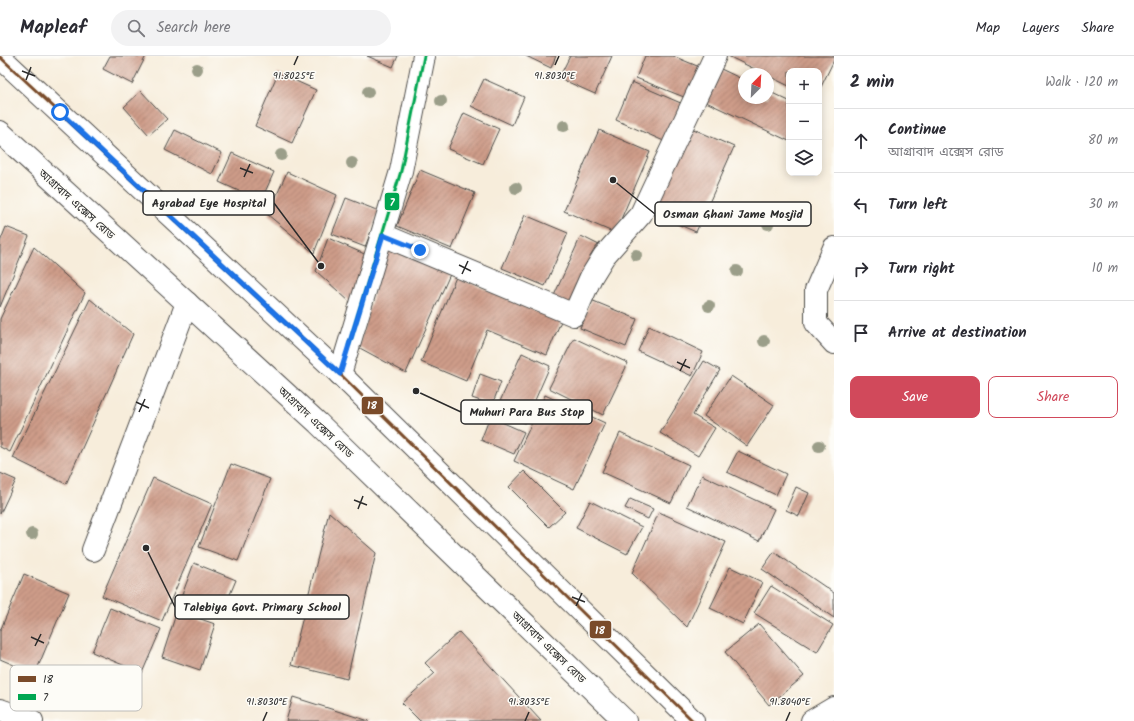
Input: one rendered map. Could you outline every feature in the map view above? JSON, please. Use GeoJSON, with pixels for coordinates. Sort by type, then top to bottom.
{"type":"FeatureCollection","features":[{"type":"Feature","properties":{"kind":"main road"},"geometry":{"type":"LineString","coordinates":[[340,374],[401,171],[424,56]]}},
{"type":"Feature","properties":{"kind":"main road"},"geometry":{"type":"LineString","coordinates":[[383,235],[574,315],[604,256],[641,214],[714,56]]}},
{"type":"Feature","properties":{"kind":"main road"},"geometry":{"type":"LineString","coordinates":[[0,57],[340,374],[693,721]]}},
{"type":"Feature","properties":{"kind":"main road","name":"আগ্রাবাদ এক্সেস রোড"},"geometry":{"type":"LineString","coordinates":[[0,132],[318,423],[625,721]]}},
{"type":"Feature","properties":{"kind":"main road"},"geometry":{"type":"LineString","coordinates":[[834,248],[816,290],[816,323],[834,344]]}},
{"type":"Feature","properties":{"kind":"main road"},"geometry":{"type":"LineString","coordinates":[[94,550],[187,303]]}},
{"type":"Feature","properties":{"kind":"main road"},"geometry":{"type":"LineString","coordinates":[[812,721],[834,708]]}},
{"type":"Feature","properties":{"kind":"main road"},"geometry":{"type":"LineString","coordinates":[[0,710],[32,721]]}},
{"type":"Feature","properties":{"kind":"building"},"geometry":{"type":"Polygon","coordinates":[[[110,56],[146,56],[132,84],[103,69],[110,56]]]}},
{"type":"Feature","properties":{"kind":"building"},"geometry":{"type":"Polygon","coordinates":[[[367,56],[398,56],[393,67],[367,56]]]}},
{"type":"Feature","properties":{"kind":"building"},"geometry":{"type":"Polygon","coordinates":[[[526,56],[556,56],[551,68],[526,56]]]}},
{"type":"Feature","properties":{"kind":"building"},"geometry":{"type":"Polygon","coordinates":[[[570,56],[612,56],[595,94],[559,78],[570,56]]]}},
{"type":"Feature","properties":{"kind":"building"},"geometry":{"type":"Polygon","coordinates":[[[645,56],[673,56],[702,68],[689,99],[636,78],[645,56]]]}},
{"type":"Feature","properties":{"kind":"building"},"geometry":{"type":"Polygon","coordinates":[[[728,56],[834,56],[834,60],[822,85],[822,68],[786,68],[786,85],[774,79],[774,68],[752,68],[728,56]]]}},
{"type":"Feature","properties":{"kind":"building"},"geometry":{"type":"Polygon","coordinates":[[[721,69],[738,77],[738,104],[774,104],[774,94],[786,100],[786,140],[706,102],[721,69]]]}},
{"type":"Feature","properties":{"kind":"building"},"geometry":{"type":"Polygon","coordinates":[[[278,73],[316,90],[292,143],[255,126],[278,73]]]}},
{"type":"Feature","properties":{"kind":"building"},"geometry":{"type":"Polygon","coordinates":[[[484,79],[524,97],[512,125],[471,106],[484,79]]]}},
{"type":"Feature","properties":{"kind":"building"},"geometry":{"type":"Polygon","coordinates":[[[632,82],[683,104],[666,142],[616,120],[632,82]]]}},
{"type":"Feature","properties":{"kind":"building"},"geometry":{"type":"Polygon","coordinates":[[[141,91],[167,119],[149,135],[124,107],[141,91]]]}},
{"type":"Feature","properties":{"kind":"building"},"geometry":{"type":"Polygon","coordinates":[[[464,113],[499,129],[483,164],[448,149],[464,113]]]}},
{"type":"Feature","properties":{"kind":"building"},"geometry":{"type":"Polygon","coordinates":[[[689,127],[734,147],[696,232],[652,213],[689,127]]]}},
{"type":"Feature","properties":{"kind":"building"},"geometry":{"type":"Polygon","coordinates":[[[175,130],[222,153],[212,174],[165,150],[175,130]]]}},
{"type":"Feature","properties":{"kind":"building"},"geometry":{"type":"Polygon","coordinates":[[[599,130],[650,152],[615,233],[564,211],[599,130]]]}},
{"type":"Feature","properties":{"kind":"building"},"geometry":{"type":"Polygon","coordinates":[[[232,153],[274,172],[261,201],[219,182],[232,153]]]}},
{"type":"Feature","properties":{"kind":"building"},"geometry":{"type":"Polygon","coordinates":[[[420,170],[475,193],[452,249],[397,226],[420,170]]]}},
{"type":"Feature","properties":{"kind":"building"},"geometry":{"type":"Polygon","coordinates":[[[287,172],[337,195],[314,253],[268,215],[287,172]]]}},
{"type":"Feature","properties":{"kind":"building"},"geometry":{"type":"Polygon","coordinates":[[[346,198],[379,211],[365,247],[332,234],[346,198]]]}},
{"type":"Feature","properties":{"kind":"building"},"geometry":{"type":"Polygon","coordinates":[[[525,215],[568,233],[545,286],[502,268],[525,215]]]}},
{"type":"Feature","properties":{"kind":"building"},"geometry":{"type":"Polygon","coordinates":[[[6,227],[29,236],[0,307],[0,242],[6,227]]]}},
{"type":"Feature","properties":{"kind":"building"},"geometry":{"type":"Polygon","coordinates":[[[581,236],[599,245],[570,309],[552,300],[581,236]]]}},
{"type":"Feature","properties":{"kind":"building"},"geometry":{"type":"Polygon","coordinates":[[[328,238],[369,256],[350,302],[316,271],[328,238]]]}},
{"type":"Feature","properties":{"kind":"building"},"geometry":{"type":"Polygon","coordinates":[[[388,244],[451,272],[406,373],[358,347],[388,244]]]}},
{"type":"Feature","properties":{"kind":"building"},"geometry":{"type":"Polygon","coordinates":[[[34,247],[85,293],[10,452],[0,447],[0,319],[34,247]]]}},
{"type":"Feature","properties":{"kind":"building"},"geometry":{"type":"Polygon","coordinates":[[[456,277],[561,321],[547,355],[487,330],[466,381],[421,362],[456,277]]]}},
{"type":"Feature","properties":{"kind":"building"},"geometry":{"type":"Polygon","coordinates":[[[90,299],[133,334],[66,484],[13,458],[90,299]]]}},
{"type":"Feature","properties":{"kind":"building"},"geometry":{"type":"Polygon","coordinates":[[[591,300],[637,319],[626,347],[580,328],[591,300]]]}},
{"type":"Feature","properties":{"kind":"building"},"geometry":{"type":"Polygon","coordinates":[[[649,326],[703,352],[692,376],[638,351],[649,326]]]}},
{"type":"Feature","properties":{"kind":"building"},"geometry":{"type":"Polygon","coordinates":[[[574,338],[628,363],[603,415],[549,388],[574,338]]]}},
{"type":"Feature","properties":{"kind":"building"},"geometry":{"type":"Polygon","coordinates":[[[522,353],[550,366],[525,423],[496,410],[522,353]]]}},
{"type":"Feature","properties":{"kind":"building"},"geometry":{"type":"Polygon","coordinates":[[[704,361],[720,370],[693,415],[715,428],[698,456],[660,433],[704,361]]]}},
{"type":"Feature","properties":{"kind":"building"},"geometry":{"type":"Polygon","coordinates":[[[480,374],[501,382],[492,405],[472,398],[480,374]]]}},
{"type":"Feature","properties":{"kind":"building"},"geometry":{"type":"Polygon","coordinates":[[[731,376],[774,405],[747,446],[704,416],[731,376]]]}},
{"type":"Feature","properties":{"kind":"building"},"geometry":{"type":"Polygon","coordinates":[[[545,395],[605,423],[574,489],[514,461],[545,395]]]}},
{"type":"Feature","properties":{"kind":"building"},"geometry":{"type":"Polygon","coordinates":[[[490,417],[524,432],[514,454],[481,440],[490,417]]]}},
{"type":"Feature","properties":{"kind":"building"},"geometry":{"type":"Polygon","coordinates":[[[620,433],[689,465],[671,503],[602,472],[620,433]]]}},
{"type":"Feature","properties":{"kind":"building"},"geometry":{"type":"Polygon","coordinates":[[[738,451],[786,474],[776,495],[727,472],[738,451]]]}},
{"type":"Feature","properties":{"kind":"building"},"geometry":{"type":"Polygon","coordinates":[[[231,464],[270,479],[238,561],[199,547],[231,464]]]}},
{"type":"Feature","properties":{"kind":"building"},"geometry":{"type":"Polygon","coordinates":[[[524,471],[565,512],[549,527],[509,487],[524,471]]]}},
{"type":"Feature","properties":{"kind":"building"},"geometry":{"type":"Polygon","coordinates":[[[0,473],[16,480],[0,514],[0,473]]]}},
{"type":"Feature","properties":{"kind":"building"},"geometry":{"type":"Polygon","coordinates":[[[702,475],[774,509],[759,541],[687,506],[702,475]]]}},
{"type":"Feature","properties":{"kind":"building"},"geometry":{"type":"Polygon","coordinates":[[[153,478],[212,504],[162,621],[102,596],[153,478]]]}},
{"type":"Feature","properties":{"kind":"building"},"geometry":{"type":"Polygon","coordinates":[[[796,487],[809,493],[799,516],[786,510],[796,487]]]}},
{"type":"Feature","properties":{"kind":"building"},"geometry":{"type":"Polygon","coordinates":[[[630,499],[653,509],[648,519],[625,508],[630,499]]]}},
{"type":"Feature","properties":{"kind":"building"},"geometry":{"type":"Polygon","coordinates":[[[590,501],[642,527],[627,554],[576,528],[590,501]]]}},
{"type":"Feature","properties":{"kind":"building"},"geometry":{"type":"Polygon","coordinates":[[[329,512],[376,553],[347,679],[291,665],[329,512]]]}},
{"type":"Feature","properties":{"kind":"building"},"geometry":{"type":"Polygon","coordinates":[[[659,512],[726,542],[687,627],[632,573],[659,512]]]}},
{"type":"Feature","properties":{"kind":"building"},"geometry":{"type":"Polygon","coordinates":[[[774,552],[834,593],[834,618],[762,569],[774,552]]]}},
{"type":"Feature","properties":{"kind":"building"},"geometry":{"type":"Polygon","coordinates":[[[194,563],[236,580],[221,616],[180,600],[194,563]]]}},
{"type":"Feature","properties":{"kind":"building"},"geometry":{"type":"Polygon","coordinates":[[[730,567],[762,582],[743,624],[710,608],[730,567]]]}},
{"type":"Feature","properties":{"kind":"building"},"geometry":{"type":"Polygon","coordinates":[[[24,574],[69,593],[39,665],[14,665],[0,659],[0,631],[24,574]]]}},
{"type":"Feature","properties":{"kind":"building"},"geometry":{"type":"Polygon","coordinates":[[[771,586],[833,625],[817,652],[754,613],[771,586]]]}},
{"type":"Feature","properties":{"kind":"building"},"geometry":{"type":"Polygon","coordinates":[[[110,608],[161,629],[142,673],[142,665],[123,665],[92,652],[110,608]]]}},
{"type":"Feature","properties":{"kind":"building"},"geometry":{"type":"Polygon","coordinates":[[[177,611],[215,624],[200,670],[162,657],[177,611]]]}},
{"type":"Feature","properties":{"kind":"building"},"geometry":{"type":"Polygon","coordinates":[[[759,624],[804,676],[769,705],[725,652],[759,624]]]}},
{"type":"Feature","properties":{"kind":"building"},"geometry":{"type":"Polygon","coordinates":[[[459,632],[541,721],[420,721],[402,703],[435,673],[425,663],[459,632]]]}},
{"type":"Feature","properties":{"kind":"building"},"geometry":{"type":"Polygon","coordinates":[[[293,697],[369,721],[286,721],[293,697]]]}},
{"type":"Feature","properties":{"kind":"transit line","name":"7"},"geometry":{"type":"LineString","coordinates":[[349,345],[401,171],[424,56]]}},
{"type":"Feature","properties":{"kind":"transit line","name":"18"},"geometry":{"type":"LineString","coordinates":[[0,57],[340,374],[693,721]]}},
{"type":"Feature","properties":{"kind":"place","name":"Osman Ghani Jame Mosjid"},"geometry":{"type":"Point","coordinates":[613,180]}},
{"type":"Feature","properties":{"kind":"place","name":"Agrabad Eye Hospital"},"geometry":{"type":"Point","coordinates":[321,266]}},
{"type":"Feature","properties":{"kind":"place","name":"Muhuri Para Bus Stop"},"geometry":{"type":"Point","coordinates":[416,391]}},
{"type":"Feature","properties":{"kind":"place","name":"Talebiya Govt. Primary School"},"geometry":{"type":"Point","coordinates":[146,548]}},
{"type":"Feature","properties":{"kind":"route"},"geometry":{"type":"LineString","coordinates":[[60,112],[340,374],[383,235],[420,250]]}}]}
